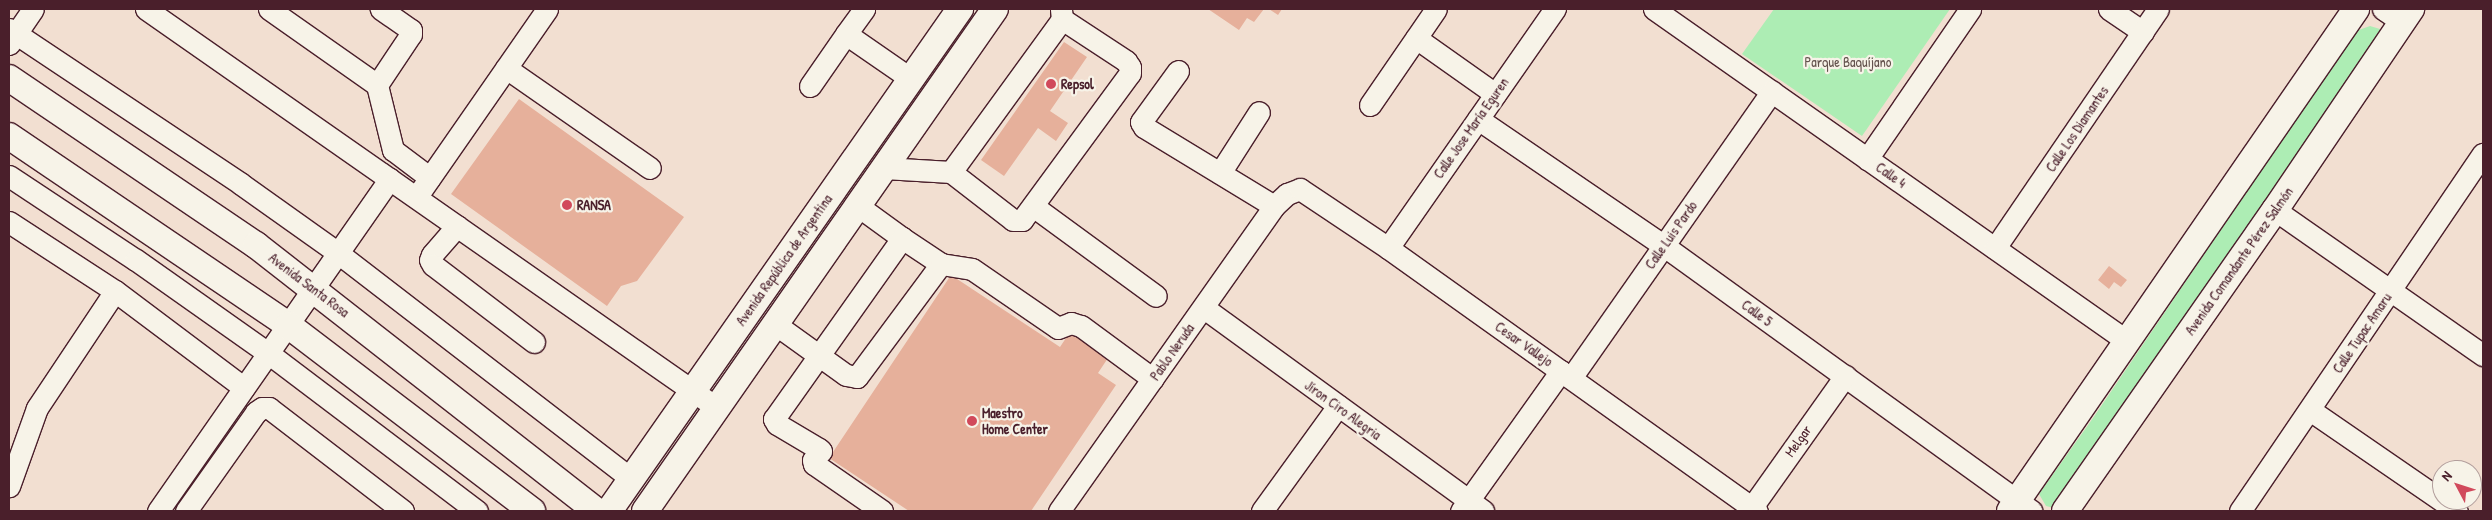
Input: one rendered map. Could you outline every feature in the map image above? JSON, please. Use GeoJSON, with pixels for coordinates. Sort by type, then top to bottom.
{"type":"FeatureCollection","features":[{"type":"Feature","properties":{"kind":"main road","name":"Avenida República de Argentina"},"geometry":{"type":"LineString","coordinates":[[609,511],[960,9]]}},
{"type":"Feature","properties":{"kind":"main road"},"geometry":{"type":"LineString","coordinates":[[645,511],[995,9]]}},
{"type":"Feature","properties":{"kind":"main road"},"geometry":{"type":"LineString","coordinates":[[2020,508],[2127,341],[2356,9]]}},
{"type":"Feature","properties":{"kind":"main road","name":"Avenida Comandante Pérez Salmón"},"geometry":{"type":"LineString","coordinates":[[2065,511],[2275,210],[2399,13]]}},
{"type":"Feature","properties":{"kind":"main road","name":"Avenida Santa Rosa"},"geometry":{"type":"LineString","coordinates":[[9,78],[256,245],[314,288],[596,511]]}},
{"type":"Feature","properties":{"kind":"main road"},"geometry":{"type":"LineString","coordinates":[[9,136],[288,325],[532,511]]}},
{"type":"Feature","properties":{"kind":"street"},"geometry":{"type":"LineString","coordinates":[[33,9],[11,36],[242,184],[338,253],[632,479]]}},
{"type":"Feature","properties":{"kind":"street"},"geometry":{"type":"LineString","coordinates":[[146,9],[717,408]]}},
{"type":"Feature","properties":{"kind":"street"},"geometry":{"type":"LineString","coordinates":[[269,9],[377,85],[393,150],[430,178]]}},
{"type":"Feature","properties":{"kind":"street"},"geometry":{"type":"LineString","coordinates":[[377,85],[411,34],[411,30],[381,9]]}},
{"type":"Feature","properties":{"kind":"street"},"geometry":{"type":"LineString","coordinates":[[416,198],[548,9]]}},
{"type":"Feature","properties":{"kind":"street"},"geometry":{"type":"LineString","coordinates":[[810,86],[864,9]]}},
{"type":"Feature","properties":{"kind":"street"},"geometry":{"type":"LineString","coordinates":[[1370,105],[1436,9]]}},
{"type":"Feature","properties":{"kind":"street","name":"Calle Jose María Eguren"},"geometry":{"type":"LineString","coordinates":[[1388,248],[1555,9]]}},
{"type":"Feature","properties":{"kind":"street","name":"Calle 4"},"geometry":{"type":"LineString","coordinates":[[1655,9],[2127,341]]}},
{"type":"Feature","properties":{"kind":"street"},"geometry":{"type":"LineString","coordinates":[[1867,159],[1970,9]]}},
{"type":"Feature","properties":{"kind":"street"},"geometry":{"type":"LineString","coordinates":[[2109,9],[2143,32]]}},
{"type":"Feature","properties":{"kind":"street","name":"Calle Los Diamantes"},"geometry":{"type":"LineString","coordinates":[[1995,248],[2158,9]]}},
{"type":"Feature","properties":{"kind":"street"},"geometry":{"type":"LineString","coordinates":[[884,168],[952,172],[1013,220],[1022,220],[1130,73],[1130,67],[1126,61],[1062,14],[952,172]]}},
{"type":"Feature","properties":{"kind":"street"},"geometry":{"type":"LineString","coordinates":[[846,34],[911,79]]}},
{"type":"Feature","properties":{"kind":"street"},"geometry":{"type":"LineString","coordinates":[[1416,38],[1495,94]]}},
{"type":"Feature","properties":{"kind":"street"},"geometry":{"type":"LineString","coordinates":[[506,68],[650,168]]}},
{"type":"Feature","properties":{"kind":"street"},"geometry":{"type":"LineString","coordinates":[[1178,72],[1142,122],[1148,130],[1220,173],[1280,200]]}},
{"type":"Feature","properties":{"kind":"street","name":"Calle Luis Pardo"},"geometry":{"type":"LineString","coordinates":[[1471,508],[1566,374],[1664,246],[1772,91]]}},
{"type":"Feature","properties":{"kind":"street"},"geometry":{"type":"LineString","coordinates":[[1220,173],[1259,112]]}},
{"type":"Feature","properties":{"kind":"street","name":"Calle 5"},"geometry":{"type":"LineString","coordinates":[[1478,119],[1664,246],[1845,376],[2020,508]]}},
{"type":"Feature","properties":{"kind":"street","name":"Calle Tupac Amaru"},"geometry":{"type":"LineString","coordinates":[[2240,511],[2480,165]]}},
{"type":"Feature","properties":{"kind":"street"},"geometry":{"type":"LineString","coordinates":[[9,176],[136,260],[268,353],[477,511]]}},
{"type":"Feature","properties":{"kind":"street"},"geometry":{"type":"LineString","coordinates":[[158,511],[390,179]]}},
{"type":"Feature","properties":{"kind":"street","name":"Cesar Vallejo"},"geometry":{"type":"LineString","coordinates":[[1280,200],[1300,189],[1388,248],[1755,509]]}},
{"type":"Feature","properties":{"kind":"street","name":"Pablo Neruda"},"geometry":{"type":"LineString","coordinates":[[1059,511],[1280,200]]}},
{"type":"Feature","properties":{"kind":"street"},"geometry":{"type":"LineString","coordinates":[[858,206],[941,264],[972,269],[1058,328],[1070,323],[1081,326],[1153,379]]}},
{"type":"Feature","properties":{"kind":"street"},"geometry":{"type":"LineString","coordinates":[[1033,206],[1156,296]]}},
{"type":"Feature","properties":{"kind":"street"},"geometry":{"type":"LineString","coordinates":[[2275,210],[2483,355]]}},
{"type":"Feature","properties":{"kind":"street"},"geometry":{"type":"LineString","coordinates":[[9,222],[115,292],[244,388]]}},
{"type":"Feature","properties":{"kind":"street"},"geometry":{"type":"LineString","coordinates":[[457,226],[432,255],[430,260],[433,266],[534,342]]}},
{"type":"Feature","properties":{"kind":"street"},"geometry":{"type":"LineString","coordinates":[[882,511],[814,464],[813,460],[821,451],[777,424],[774,419],[902,238]]}},
{"type":"Feature","properties":{"kind":"street"},"geometry":{"type":"LineString","coordinates":[[775,324],[846,375],[857,377],[941,264]]}},
{"type":"Feature","properties":{"kind":"street"},"geometry":{"type":"LineString","coordinates":[[9,486],[37,408],[115,292]]}},
{"type":"Feature","properties":{"kind":"street","name":"Jíron Ciro Alegria"},"geometry":{"type":"LineString","coordinates":[[1204,308],[1338,406],[1471,508]]}},
{"type":"Feature","properties":{"kind":"street","name":"Melgar"},"geometry":{"type":"LineString","coordinates":[[1755,509],[1845,376]]}},
{"type":"Feature","properties":{"kind":"street"},"geometry":{"type":"LineString","coordinates":[[1262,511],[1338,406]]}},
{"type":"Feature","properties":{"kind":"street"},"geometry":{"type":"LineString","coordinates":[[186,511],[256,412],[262,408],[269,408],[403,511]]}},
{"type":"Feature","properties":{"kind":"street"},"geometry":{"type":"LineString","coordinates":[[2310,410],[2457,511]]}},
{"type":"Feature","properties":{"kind":"green space","name":"Parque Baquíjano"},"geometry":{"type":"Polygon","coordinates":[[[1774,9],[1950,9],[1862,136],[1742,54],[1774,9]]]}},
{"type":"Feature","properties":{"kind":"green space"},"geometry":{"type":"Polygon","coordinates":[[[2370,26],[2380,29],[2382,44],[2062,510],[2046,506],[2039,494],[2093,418],[2356,31],[2370,26]]]}},
{"type":"Feature","properties":{"kind":"building"},"geometry":{"type":"Polygon","coordinates":[[[1208,9],[1264,9],[1254,22],[1247,18],[1239,30],[1208,9]]]}},
{"type":"Feature","properties":{"kind":"building"},"geometry":{"type":"Polygon","coordinates":[[[1269,9],[1282,9],[1278,15],[1269,9]]]}},
{"type":"Feature","properties":{"kind":"building","name":"Repsol"},"geometry":{"type":"Polygon","coordinates":[[[1064,42],[1087,57],[1050,111],[1068,123],[1056,141],[1038,128],[1004,176],[981,160],[1064,42]]]}},
{"type":"Feature","properties":{"kind":"building","name":"RANSA"},"geometry":{"type":"Polygon","coordinates":[[[519,99],[684,217],[637,281],[621,286],[607,306],[451,194],[519,99]]]}},
{"type":"Feature","properties":{"kind":"building"},"geometry":{"type":"Polygon","coordinates":[[[2109,266],[2127,280],[2121,287],[2114,282],[2109,289],[2098,280],[2109,266]]]}},
{"type":"Feature","properties":{"kind":"building","name":"Maestro Home Center"},"geometry":{"type":"Polygon","coordinates":[[[951,275],[1060,347],[1072,329],[1110,355],[1098,373],[1116,385],[1031,511],[909,511],[829,458],[951,275]]]}},
{"type":"Feature","properties":{"kind":"place","name":"Repsol"},"geometry":{"type":"Point","coordinates":[1051,84]}},
{"type":"Feature","properties":{"kind":"place","name":"RANSA"},"geometry":{"type":"Point","coordinates":[567,205]}},
{"type":"Feature","properties":{"kind":"place","name":"Maestro Home Center"},"geometry":{"type":"Point","coordinates":[972,421]}}]}
